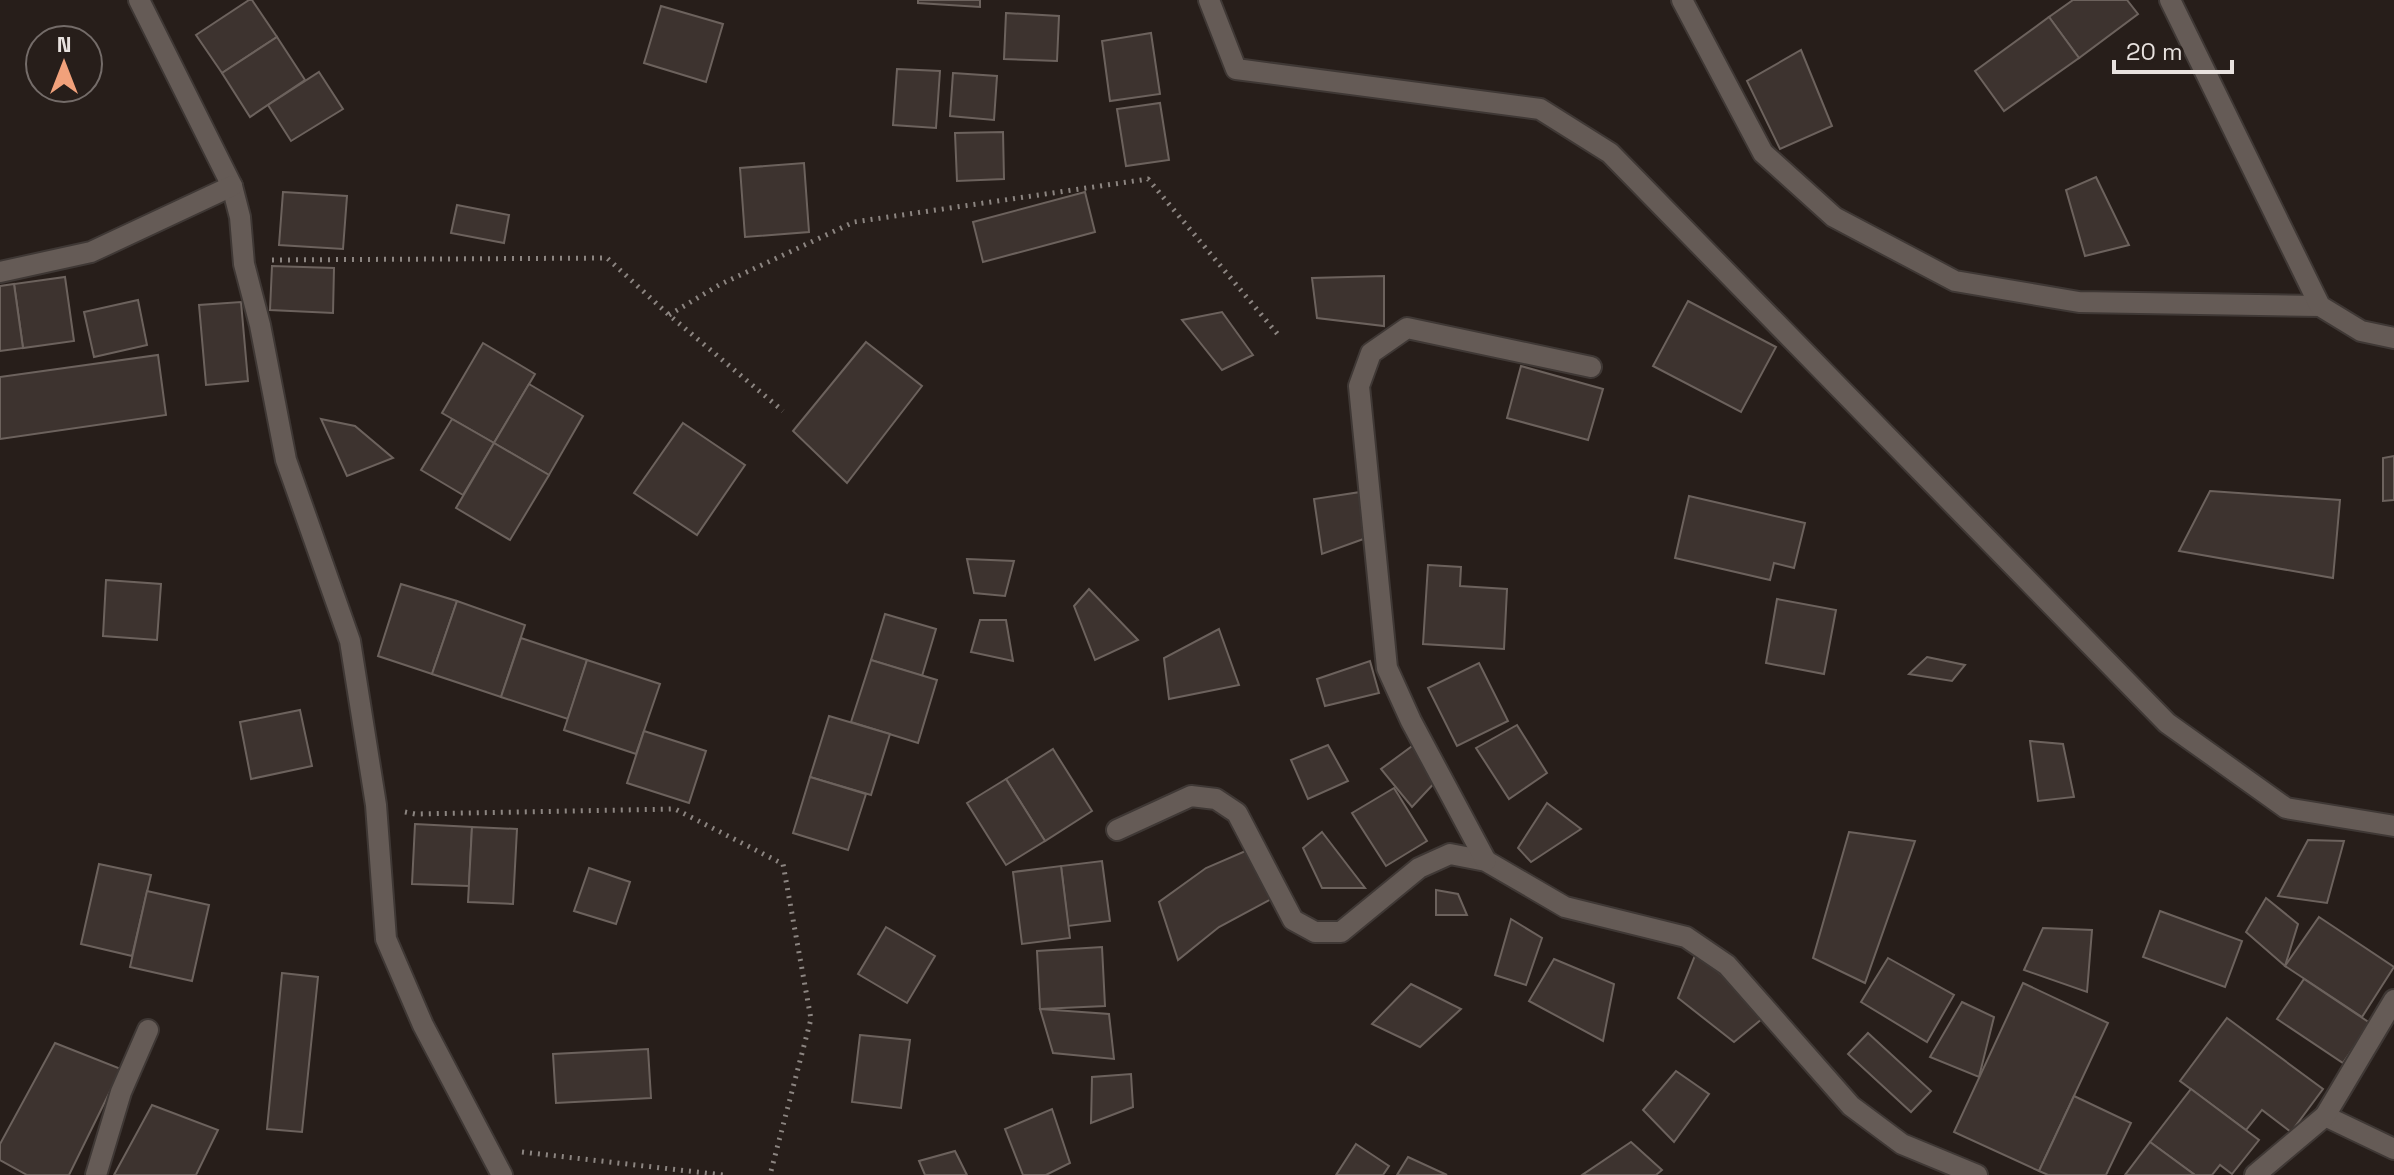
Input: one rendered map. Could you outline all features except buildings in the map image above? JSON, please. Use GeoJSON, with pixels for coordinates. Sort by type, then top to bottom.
{"type":"FeatureCollection","features":[{"type":"Feature","properties":{"kind":"street"},"geometry":{"type":"LineString","coordinates":[[139,0],[232,186],[240,217],[244,264],[260,325],[286,460],[350,641],[376,805],[386,939],[423,1025],[502,1175]]}},
{"type":"Feature","properties":{"kind":"street"},"geometry":{"type":"LineString","coordinates":[[1209,0],[1236,69],[1540,109],[1610,153],[2167,723],[2286,808],[2394,826]]}},
{"type":"Feature","properties":{"kind":"street"},"geometry":{"type":"LineString","coordinates":[[1682,0],[1763,153],[1834,217],[1955,281],[2079,302],[2320,306],[2361,331],[2394,338]]}},
{"type":"Feature","properties":{"kind":"street"},"geometry":{"type":"LineString","coordinates":[[2170,0],[2320,306]]}},
{"type":"Feature","properties":{"kind":"street"},"geometry":{"type":"LineString","coordinates":[[0,272],[91,252],[232,186]]}},
{"type":"Feature","properties":{"kind":"street"},"geometry":{"type":"LineString","coordinates":[[1486,861],[1411,721],[1387,668],[1359,386],[1371,353],[1407,328],[1591,367]]}},
{"type":"Feature","properties":{"kind":"street"},"geometry":{"type":"LineString","coordinates":[[1117,830],[1191,796],[1216,799],[1237,813],[1293,920],[1315,932],[1341,932],[1419,868],[1450,854],[1486,861],[1565,907],[1686,937],[1727,965],[1851,1106],[1902,1144],[1977,1175]]}},
{"type":"Feature","properties":{"kind":"street"},"geometry":{"type":"LineString","coordinates":[[2255,1175],[2325,1116],[2394,1000]]}},
{"type":"Feature","properties":{"kind":"street"},"geometry":{"type":"LineString","coordinates":[[96,1175],[121,1092],[148,1030]]}},
{"type":"Feature","properties":{"kind":"street"},"geometry":{"type":"LineString","coordinates":[[2325,1116],[2394,1149]]}},
{"type":"Feature","properties":{"kind":"path"},"geometry":{"type":"LineString","coordinates":[[669,315],[719,285],[854,222],[1148,179],[1280,337]]}},
{"type":"Feature","properties":{"kind":"path"},"geometry":{"type":"LineString","coordinates":[[244,264],[284,258],[607,258],[783,411]]}},
{"type":"Feature","properties":{"kind":"path"},"geometry":{"type":"LineString","coordinates":[[376,805],[415,814],[675,809],[783,864],[811,1019],[770,1175]]}},
{"type":"Feature","properties":{"kind":"path"},"geometry":{"type":"LineString","coordinates":[[489,1148],[723,1175]]}}]}
